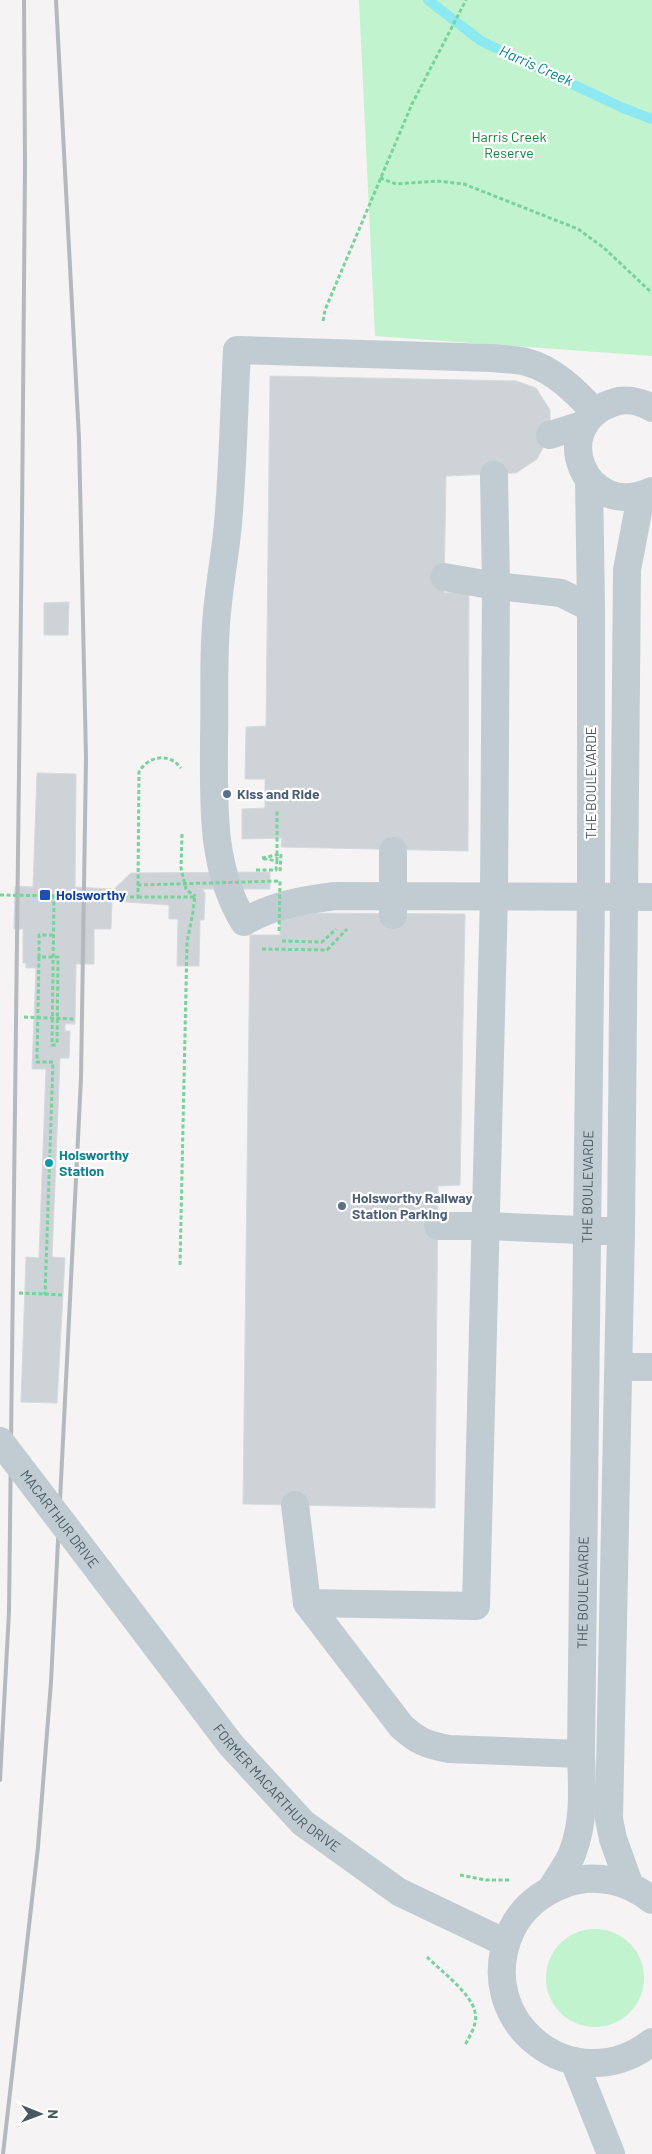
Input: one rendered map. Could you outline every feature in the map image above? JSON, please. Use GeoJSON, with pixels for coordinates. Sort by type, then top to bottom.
{"type":"FeatureCollection","features":[{"type":"Feature","properties":{"kind":"street"},"geometry":{"type":"LineString","coordinates":[[590,418],[571,388],[551,373],[527,362],[491,358],[236,350],[228,523],[216,625],[214,822],[218,853],[226,885],[244,922],[257,914],[284,905],[335,896],[652,896]]}},
{"type":"Feature","properties":{"kind":"street"},"geometry":{"type":"LineString","coordinates":[[550,434],[590,418],[616,401],[632,400],[652,408]]}},
{"type":"Feature","properties":{"kind":"street"},"geometry":{"type":"LineString","coordinates":[[590,418],[578,441],[581,468],[589,480],[597,488],[616,497],[627,498],[646,493],[627,570],[621,1231],[610,1819],[613,1839],[646,1895]]}},
{"type":"Feature","properties":{"kind":"street"},"geometry":{"type":"LineString","coordinates":[[307,1604],[476,1606],[494,896],[496,586],[494,475]]}},
{"type":"Feature","properties":{"kind":"street","name":"THE BOULEVARDE"},"geometry":{"type":"LineString","coordinates":[[552,1888],[571,1856],[580,1830],[583,1805],[581,1754],[591,896],[592,608],[589,480]]}},
{"type":"Feature","properties":{"kind":"street"},"geometry":{"type":"LineString","coordinates":[[444,577],[496,586],[561,593],[592,608]]}},
{"type":"Feature","properties":{"kind":"street"},"geometry":{"type":"LineString","coordinates":[[393,915],[394,851]]}},
{"type":"Feature","properties":{"kind":"street"},"geometry":{"type":"LineString","coordinates":[[438,1226],[621,1231]]}},
{"type":"Feature","properties":{"kind":"street"},"geometry":{"type":"LineString","coordinates":[[618,1367],[652,1368]]}},
{"type":"Feature","properties":{"kind":"street","name":"MACARTHUR DRIVE"},"geometry":{"type":"LineString","coordinates":[[0,1441],[100,1572]]}},
{"type":"Feature","properties":{"kind":"street"},"geometry":{"type":"LineString","coordinates":[[295,1505],[307,1604],[401,1726],[414,1738],[429,1746],[449,1749],[581,1754]]}},
{"type":"Feature","properties":{"kind":"street","name":"FORMER MACARTHUR DRIVE"},"geometry":{"type":"LineString","coordinates":[[100,1572],[231,1745],[303,1823],[399,1892],[506,1943]]}},
{"type":"Feature","properties":{"kind":"street"},"geometry":{"type":"LineString","coordinates":[[646,1895],[604,1879],[577,1879],[552,1888],[532,1902],[516,1920],[506,1943],[501,1964],[502,1986],[508,2008],[535,2043],[553,2054],[574,2062],[597,2064],[620,2059],[642,2050],[652,2042]]}},
{"type":"Feature","properties":{"kind":"street"},"geometry":{"type":"LineString","coordinates":[[574,2062],[612,2154]]}},
{"type":"Feature","properties":{"kind":"path"},"geometry":{"type":"LineString","coordinates":[[318,353],[325,310],[380,178],[412,104],[466,0]]}},
{"type":"Feature","properties":{"kind":"path"},"geometry":{"type":"LineString","coordinates":[[380,178],[396,184],[437,182],[464,184],[578,229],[604,248],[652,294]]}},
{"type":"Feature","properties":{"kind":"path"},"geometry":{"type":"LineString","coordinates":[[138,896],[139,772],[148,761],[160,758],[175,761],[183,773]]}},
{"type":"Feature","properties":{"kind":"path"},"geometry":{"type":"LineString","coordinates":[[277,809],[278,861]]}},
{"type":"Feature","properties":{"kind":"path"},"geometry":{"type":"LineString","coordinates":[[182,828],[182,868],[186,889],[195,897]]}},
{"type":"Feature","properties":{"kind":"path"},"geometry":{"type":"LineString","coordinates":[[248,870],[276,870],[281,854],[261,858],[278,861]]}},
{"type":"Feature","properties":{"kind":"path"},"geometry":{"type":"LineString","coordinates":[[180,1265],[186,942],[195,897],[195,880]]}},
{"type":"Feature","properties":{"kind":"path"},"geometry":{"type":"LineString","coordinates":[[138,885],[280,881],[278,941],[322,942],[338,926]]}},
{"type":"Feature","properties":{"kind":"path"},"geometry":{"type":"LineString","coordinates":[[0,895],[195,897]]}},
{"type":"Feature","properties":{"kind":"path"},"geometry":{"type":"LineString","coordinates":[[39,957],[58,957],[57,1045],[52,1044],[52,1018],[53,944],[53,935],[54,895]]}},
{"type":"Feature","properties":{"kind":"path"},"geometry":{"type":"LineString","coordinates":[[261,949],[327,950],[346,929],[352,929]]}},
{"type":"Feature","properties":{"kind":"path"},"geometry":{"type":"LineString","coordinates":[[45,1295],[53,1062],[37,1062],[39,935],[53,935]]}},
{"type":"Feature","properties":{"kind":"path"},"geometry":{"type":"LineString","coordinates":[[24,1017],[74,1019]]}},
{"type":"Feature","properties":{"kind":"path"},"geometry":{"type":"LineString","coordinates":[[19,1293],[64,1295]]}},
{"type":"Feature","properties":{"kind":"path"},"geometry":{"type":"LineString","coordinates":[[460,1876],[486,1880],[510,1880]]}},
{"type":"Feature","properties":{"kind":"path"},"geometry":{"type":"LineString","coordinates":[[427,1957],[465,1994],[476,2012],[475,2027],[465,2045]]}},
{"type":"Feature","properties":{"kind":"green space","name":"Harris Creek Reserve"},"geometry":{"type":"Polygon","coordinates":[[[359,0],[652,0],[652,356],[375,336],[359,0]]]}},
{"type":"Feature","properties":{"kind":"green space"},"geometry":{"type":"Polygon","coordinates":[[[595,1929],[605,1930],[622,1937],[636,1951],[643,1968],[643,1988],[636,2005],[622,2019],[605,2026],[595,2027],[585,2026],[568,2019],[554,2005],[547,1988],[546,1978],[547,1968],[554,1951],[568,1937],[585,1930],[595,1929]]]}},
{"type":"Feature","properties":{"kind":"building"},"geometry":{"type":"Polygon","coordinates":[[[270,376],[516,381],[536,388],[550,410],[550,435],[537,459],[516,473],[446,476],[444,593],[469,592],[468,851],[281,847],[282,838],[242,839],[242,809],[265,808],[265,779],[245,779],[246,727],[266,726],[270,376]]]}},
{"type":"Feature","properties":{"kind":"building"},"geometry":{"type":"Polygon","coordinates":[[[69,602],[68,635],[44,635],[44,603],[69,602]]]}},
{"type":"Feature","properties":{"kind":"building","name":"Holsworthy Station"},"geometry":{"type":"Polygon","coordinates":[[[37,773],[76,774],[75,887],[112,889],[112,891],[131,873],[270,872],[270,889],[202,889],[205,893],[204,920],[200,920],[199,966],[177,966],[178,919],[169,919],[169,905],[112,901],[111,929],[94,929],[94,964],[76,964],[75,1024],[65,1024],[65,1031],[70,1031],[69,1058],[60,1058],[52,1257],[65,1258],[57,1403],[21,1402],[26,1257],[39,1258],[46,1069],[32,1069],[36,968],[26,968],[26,963],[23,963],[23,929],[14,929],[15,886],[33,887],[37,773]]]}},
{"type":"Feature","properties":{"kind":"building","name":"Holsworthy Railway Station Parking"},"geometry":{"type":"Polygon","coordinates":[[[280,913],[465,914],[460,1185],[438,1186],[435,1508],[243,1504],[250,935],[280,935],[280,913]]]}},
{"type":"Feature","properties":{"kind":"waterway","name":"Harris Creek"},"geometry":{"type":"LineString","coordinates":[[428,0],[481,41],[623,108],[652,119]]}},
{"type":"Feature","properties":{"kind":"railway"},"geometry":{"type":"LineString","coordinates":[[0,1780],[9,1611],[22,520],[25,167],[24,0]]}},
{"type":"Feature","properties":{"kind":"railway"},"geometry":{"type":"LineString","coordinates":[[3,2154],[38,1847],[51,1682],[81,1078],[86,758],[79,438],[56,0]]}},
{"type":"Feature","properties":{"kind":"place","name":"Kiss and Ride"},"geometry":{"type":"Point","coordinates":[227,794]}},
{"type":"Feature","properties":{"kind":"place","name":"Holsworthy"},"geometry":{"type":"Point","coordinates":[45,895]}},
{"type":"Feature","properties":{"kind":"place","name":"Holsworthy Station"},"geometry":{"type":"Point","coordinates":[49,1163]}},
{"type":"Feature","properties":{"kind":"place","name":"Holsworthy Railway Station Parking"},"geometry":{"type":"Point","coordinates":[342,1206]}}]}
